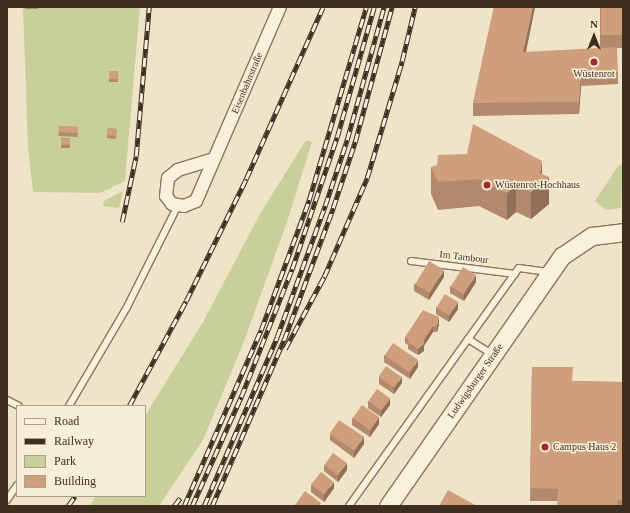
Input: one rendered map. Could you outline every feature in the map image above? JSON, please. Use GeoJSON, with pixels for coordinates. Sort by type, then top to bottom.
{"type":"FeatureCollection","features":[{"type":"Feature","properties":{"kind":"main road","name":"Ludwigsburger Straße"},"geometry":{"type":"LineString","coordinates":[[388,506],[494,355],[549,272],[562,256],[592,236],[623,232]]}},
{"type":"Feature","properties":{"kind":"street","name":"Eisenbahnstraße"},"geometry":{"type":"LineString","coordinates":[[178,205],[184,206],[196,201],[280,7]]}},
{"type":"Feature","properties":{"kind":"street"},"geometry":{"type":"LineString","coordinates":[[178,205],[172,204],[166,196],[168,178],[178,170],[214,159]]}},
{"type":"Feature","properties":{"kind":"lane"},"geometry":{"type":"LineString","coordinates":[[70,405],[127,307],[178,205]]}},
{"type":"Feature","properties":{"kind":"lane","name":"Im Tambour"},"geometry":{"type":"LineString","coordinates":[[411,261],[515,274]]}},
{"type":"Feature","properties":{"kind":"lane"},"geometry":{"type":"LineString","coordinates":[[349,506],[519,268],[549,272]]}},
{"type":"Feature","properties":{"kind":"lane"},"geometry":{"type":"LineString","coordinates":[[468,339],[494,355]]}},
{"type":"Feature","properties":{"kind":"lane"},"geometry":{"type":"LineString","coordinates":[[7,400],[17,405]]}},
{"type":"Feature","properties":{"kind":"lane"},"geometry":{"type":"LineString","coordinates":[[7,500],[16,486]]}},
{"type":"Feature","properties":{"kind":"green space"},"geometry":{"type":"Polygon","coordinates":[[[23,7],[140,7],[125,181],[100,193],[33,192],[28,148],[23,7]]]}},
{"type":"Feature","properties":{"kind":"green space"},"geometry":{"type":"Polygon","coordinates":[[[306,140],[312,142],[287,222],[243,344],[203,440],[159,506],[90,506],[95,497],[146,497],[146,414],[203,322],[260,214],[306,140]]]}},
{"type":"Feature","properties":{"kind":"green space"},"geometry":{"type":"Polygon","coordinates":[[[623,164],[621,208],[606,210],[595,201],[618,166],[623,164]]]}},
{"type":"Feature","properties":{"kind":"green space"},"geometry":{"type":"Polygon","coordinates":[[[123,191],[119,208],[103,206],[104,201],[123,191]]]}},
{"type":"Feature","properties":{"kind":"building","name":"Wüstenrot"},"geometry":{"type":"Polygon","coordinates":[[[494,7],[533,7],[523,52],[617,47],[618,72],[581,74],[579,102],[473,103],[494,7]]]}},
{"type":"Feature","properties":{"kind":"building"},"geometry":{"type":"Polygon","coordinates":[[[601,7],[623,7],[623,35],[601,35],[601,7]]]}},
{"type":"Feature","properties":{"kind":"building"},"geometry":{"type":"Polygon","coordinates":[[[109,71],[118,71],[118,79],[109,79],[109,71]]]}},
{"type":"Feature","properties":{"kind":"building"},"geometry":{"type":"Polygon","coordinates":[[[473,124],[542,161],[540,173],[549,177],[531,192],[516,184],[507,193],[479,179],[438,182],[431,167],[437,165],[438,155],[467,154],[473,124]]]}},
{"type":"Feature","properties":{"kind":"building"},"geometry":{"type":"Polygon","coordinates":[[[59,126],[78,127],[78,133],[59,132],[59,126]]]}},
{"type":"Feature","properties":{"kind":"building"},"geometry":{"type":"Polygon","coordinates":[[[108,128],[117,129],[116,136],[107,135],[108,128]]]}},
{"type":"Feature","properties":{"kind":"building"},"geometry":{"type":"Polygon","coordinates":[[[70,138],[70,145],[61,145],[61,139],[70,138]]]}},
{"type":"Feature","properties":{"kind":"building"},"geometry":{"type":"Polygon","coordinates":[[[429,261],[444,270],[430,293],[415,284],[429,261]]]}},
{"type":"Feature","properties":{"kind":"building"},"geometry":{"type":"Polygon","coordinates":[[[463,267],[476,275],[464,294],[451,287],[463,267]]]}},
{"type":"Feature","properties":{"kind":"building"},"geometry":{"type":"Polygon","coordinates":[[[445,294],[458,302],[449,316],[437,308],[445,294]]]}},
{"type":"Feature","properties":{"kind":"building"},"geometry":{"type":"Polygon","coordinates":[[[423,310],[439,317],[437,325],[433,326],[424,340],[424,344],[418,349],[408,342],[409,340],[405,337],[423,310]]]}},
{"type":"Feature","properties":{"kind":"building"},"geometry":{"type":"Polygon","coordinates":[[[393,343],[418,360],[409,372],[385,355],[393,343]]]}},
{"type":"Feature","properties":{"kind":"building"},"geometry":{"type":"Polygon","coordinates":[[[386,366],[402,377],[394,388],[379,377],[386,366]]]}},
{"type":"Feature","properties":{"kind":"building"},"geometry":{"type":"Polygon","coordinates":[[[532,367],[573,367],[572,381],[623,382],[623,500],[617,500],[617,506],[557,506],[558,489],[530,488],[532,367]]]}},
{"type":"Feature","properties":{"kind":"building"},"geometry":{"type":"Polygon","coordinates":[[[377,389],[390,398],[382,410],[368,401],[377,389]]]}},
{"type":"Feature","properties":{"kind":"building"},"geometry":{"type":"Polygon","coordinates":[[[362,405],[379,417],[370,430],[353,418],[362,405]]]}},
{"type":"Feature","properties":{"kind":"building"},"geometry":{"type":"Polygon","coordinates":[[[339,420],[364,437],[354,451],[329,434],[339,420]]]}},
{"type":"Feature","properties":{"kind":"building"},"geometry":{"type":"Polygon","coordinates":[[[333,453],[347,463],[338,475],[324,465],[333,453]]]}},
{"type":"Feature","properties":{"kind":"building"},"geometry":{"type":"Polygon","coordinates":[[[321,472],[334,482],[324,494],[311,485],[321,472]]]}},
{"type":"Feature","properties":{"kind":"building"},"geometry":{"type":"Polygon","coordinates":[[[448,490],[477,506],[439,506],[448,490]]]}},
{"type":"Feature","properties":{"kind":"building"},"geometry":{"type":"Polygon","coordinates":[[[305,491],[321,503],[319,506],[295,506],[305,491]]]}},
{"type":"Feature","properties":{"kind":"railway"},"geometry":{"type":"LineString","coordinates":[[122,222],[136,156],[149,7]]}},
{"type":"Feature","properties":{"kind":"railway"},"geometry":{"type":"LineString","coordinates":[[130,405],[186,301],[246,179],[323,7]]}},
{"type":"Feature","properties":{"kind":"railway"},"geometry":{"type":"LineString","coordinates":[[184,506],[261,330],[309,200],[366,7]]}},
{"type":"Feature","properties":{"kind":"railway"},"geometry":{"type":"LineString","coordinates":[[192,506],[241,397],[292,269],[337,137],[374,7]]}},
{"type":"Feature","properties":{"kind":"railway"},"geometry":{"type":"LineString","coordinates":[[204,506],[277,337],[325,206],[347,140],[384,7]]}},
{"type":"Feature","properties":{"kind":"railway"},"geometry":{"type":"LineString","coordinates":[[212,506],[284,340],[333,208],[355,142],[392,7]]}},
{"type":"Feature","properties":{"kind":"railway"},"geometry":{"type":"LineString","coordinates":[[285,349],[324,277],[367,178],[402,61],[415,7]]}},
{"type":"Feature","properties":{"kind":"railway"},"geometry":{"type":"LineString","coordinates":[[68,506],[74,497]]}},
{"type":"Feature","properties":{"kind":"railway"},"geometry":{"type":"LineString","coordinates":[[174,506],[180,498]]}},
{"type":"Feature","properties":{"kind":"place","name":"Wüstenrot"},"geometry":{"type":"Point","coordinates":[594,62]}},
{"type":"Feature","properties":{"kind":"place","name":"Wüstenrot-Hochhaus"},"geometry":{"type":"Point","coordinates":[487,185]}},
{"type":"Feature","properties":{"kind":"place","name":"Campus Haus 2"},"geometry":{"type":"Point","coordinates":[545,447]}}]}
